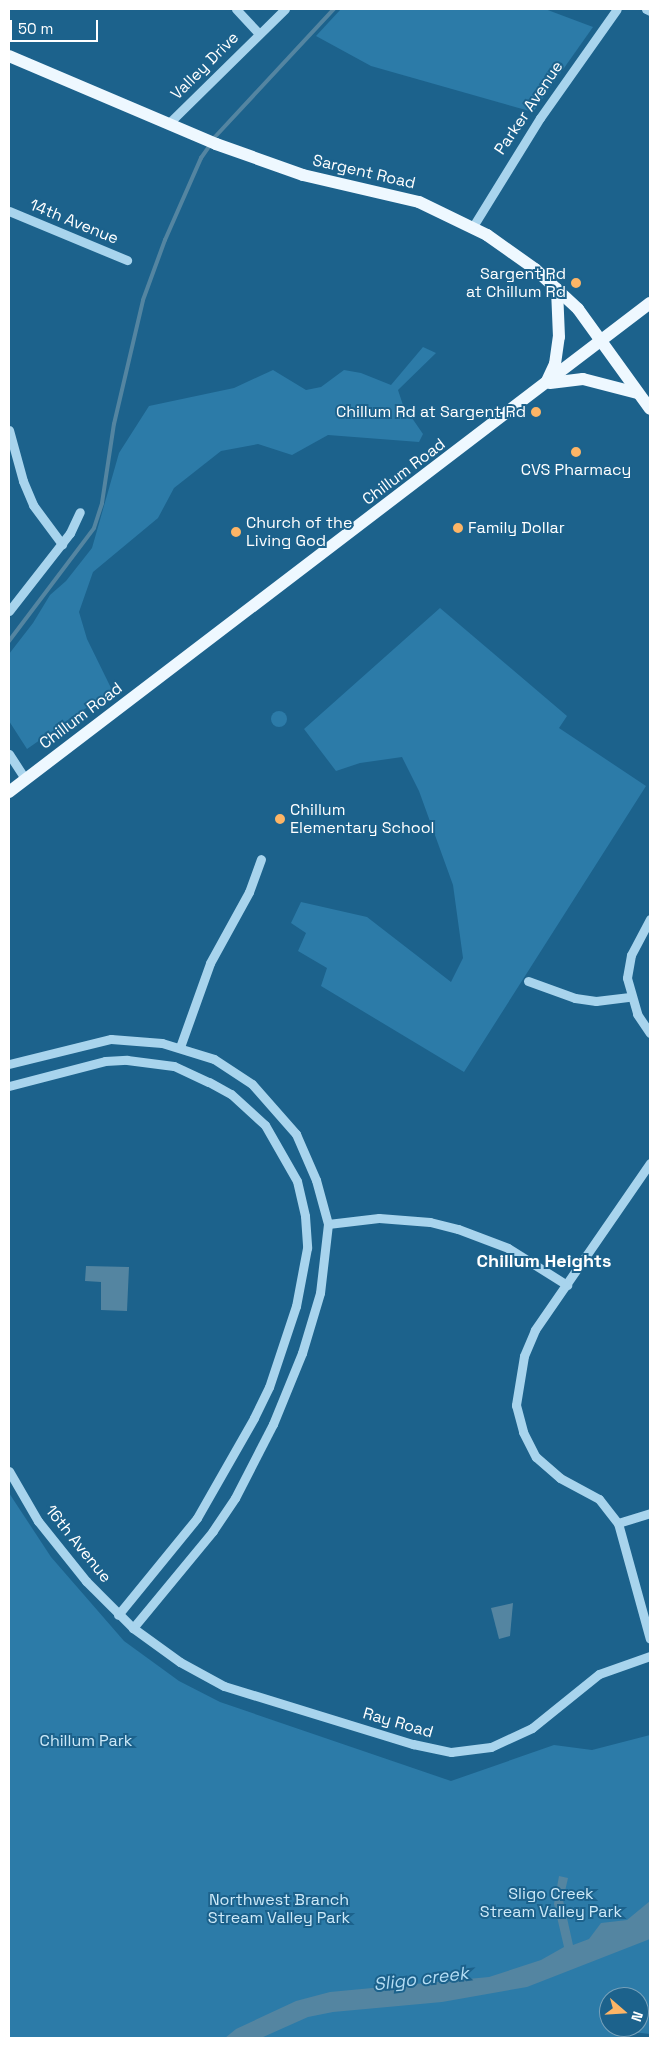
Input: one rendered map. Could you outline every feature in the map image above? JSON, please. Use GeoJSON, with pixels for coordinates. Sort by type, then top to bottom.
{"type":"FeatureCollection","features":[{"type":"Feature","properties":{"kind":"main road","name":"Sargent Road"},"geometry":{"type":"LineString","coordinates":[[9,56],[212,143],[303,175],[419,202],[472,228],[510,250],[578,309],[650,409]]}},
{"type":"Feature","properties":{"kind":"main road"},"geometry":{"type":"LineString","coordinates":[[545,384],[555,364],[559,336],[557,289]]}},
{"type":"Feature","properties":{"kind":"main road","name":"Chillum Road"},"geometry":{"type":"LineString","coordinates":[[9,792],[650,303]]}},
{"type":"Feature","properties":{"kind":"main road"},"geometry":{"type":"LineString","coordinates":[[545,384],[583,379],[637,393]]}},
{"type":"Feature","properties":{"kind":"street"},"geometry":{"type":"LineString","coordinates":[[236,9],[258,34]]}},
{"type":"Feature","properties":{"kind":"street","name":"Valley Drive"},"geometry":{"type":"LineString","coordinates":[[168,124],[285,9]]}},
{"type":"Feature","properties":{"kind":"street","name":"Parker Avenue"},"geometry":{"type":"LineString","coordinates":[[472,228],[540,118],[617,9]]}},
{"type":"Feature","properties":{"kind":"street"},"geometry":{"type":"LineString","coordinates":[[646,9],[650,12]]}},
{"type":"Feature","properties":{"kind":"street","name":"14th Avenue"},"geometry":{"type":"LineString","coordinates":[[9,211],[127,260]]}},
{"type":"Feature","properties":{"kind":"street"},"geometry":{"type":"LineString","coordinates":[[9,430],[23,481],[33,505],[62,544]]}},
{"type":"Feature","properties":{"kind":"street"},"geometry":{"type":"LineString","coordinates":[[9,612],[62,544],[80,512]]}},
{"type":"Feature","properties":{"kind":"street"},"geometry":{"type":"LineString","coordinates":[[9,754],[25,779]]}},
{"type":"Feature","properties":{"kind":"street"},"geometry":{"type":"LineString","coordinates":[[180,1047],[202,980],[249,892],[262,859]]}},
{"type":"Feature","properties":{"kind":"street"},"geometry":{"type":"LineString","coordinates":[[650,919],[640,934],[628,965],[630,997],[637,1014],[650,1033]]}},
{"type":"Feature","properties":{"kind":"street"},"geometry":{"type":"LineString","coordinates":[[528,981],[575,998],[596,1001],[630,997]]}},
{"type":"Feature","properties":{"kind":"street"},"geometry":{"type":"LineString","coordinates":[[9,1064],[111,1039],[180,1047],[235,1070],[281,1113],[307,1154],[328,1224],[320,1293],[302,1354],[273,1424],[235,1498],[213,1531],[133,1628]]}},
{"type":"Feature","properties":{"kind":"street"},"geometry":{"type":"LineString","coordinates":[[9,1086],[105,1061],[156,1062],[195,1076],[231,1094],[265,1125],[297,1182],[306,1216],[307,1248],[296,1306],[269,1387],[254,1418],[197,1518],[118,1615]]}},
{"type":"Feature","properties":{"kind":"street"},"geometry":{"type":"LineString","coordinates":[[650,1163],[568,1285],[535,1330],[524,1356],[517,1386],[518,1417],[529,1446],[546,1467],[598,1499],[618,1523],[650,1639]]}},
{"type":"Feature","properties":{"kind":"street"},"geometry":{"type":"LineString","coordinates":[[328,1224],[379,1218],[430,1222],[458,1229],[508,1248],[568,1285]]}},
{"type":"Feature","properties":{"kind":"street","name":"16th Avenue"},"geometry":{"type":"LineString","coordinates":[[9,1471],[49,1536],[118,1615],[133,1628]]}},
{"type":"Feature","properties":{"kind":"street"},"geometry":{"type":"LineString","coordinates":[[618,1523],[650,1513]]}},
{"type":"Feature","properties":{"kind":"street","name":"Ray Road"},"geometry":{"type":"LineString","coordinates":[[133,1628],[180,1662],[224,1686],[413,1744],[451,1752],[483,1748],[514,1737],[547,1717],[599,1674],[650,1656]]}},
{"type":"Feature","properties":{"kind":"green space"},"geometry":{"type":"Polygon","coordinates":[[[341,9],[545,9],[593,27],[533,112],[371,66],[316,36],[341,9]]]}},
{"type":"Feature","properties":{"kind":"green space"},"geometry":{"type":"Polygon","coordinates":[[[423,347],[436,353],[398,390],[403,405],[423,434],[419,442],[328,435],[292,455],[258,444],[221,451],[174,488],[158,518],[93,572],[79,612],[87,639],[112,690],[27,749],[9,721],[9,654],[33,623],[50,595],[66,581],[92,548],[119,453],[149,406],[234,388],[273,370],[306,390],[321,387],[344,370],[361,373],[391,385],[423,347]]]}},
{"type":"Feature","properties":{"kind":"green space"},"geometry":{"type":"Polygon","coordinates":[[[440,608],[567,716],[559,728],[646,786],[464,1072],[321,986],[327,968],[298,951],[306,933],[291,923],[301,902],[367,917],[451,982],[463,958],[453,885],[419,791],[402,757],[360,763],[336,771],[304,729],[440,608]]]}},
{"type":"Feature","properties":{"kind":"green space"},"geometry":{"type":"Polygon","coordinates":[[[276,711],[282,711],[287,716],[285,725],[276,727],[271,722],[271,716],[276,711]]]}},
{"type":"Feature","properties":{"kind":"green space"},"geometry":{"type":"Polygon","coordinates":[[[9,1493],[51,1557],[124,1641],[179,1681],[220,1702],[451,1781],[554,1745],[592,1750],[650,1735],[650,2034],[649,1987],[599,1987],[599,2037],[620,2038],[9,2038],[9,1493]]]}},
{"type":"Feature","properties":{"kind":"shaded area"},"geometry":{"type":"Polygon","coordinates":[[[86,1266],[129,1267],[127,1311],[101,1310],[101,1282],[85,1281],[86,1266]]]}},
{"type":"Feature","properties":{"kind":"shaded area"},"geometry":{"type":"Polygon","coordinates":[[[513,1603],[510,1636],[499,1639],[491,1608],[513,1603]]]}},
{"type":"Feature","properties":{"kind":"shaded area"},"geometry":{"type":"Polygon","coordinates":[[[559,1876],[568,1878],[563,1900],[573,1945],[589,1939],[601,1923],[627,1920],[650,1901],[650,1939],[527,1987],[442,2002],[333,2012],[308,2017],[261,2038],[225,2038],[236,2029],[296,2001],[330,1992],[489,1977],[541,1960],[564,1947],[554,1904],[559,1876]]]}},
{"type":"Feature","properties":{"kind":"waterway"},"geometry":{"type":"LineString","coordinates":[[213,139],[334,9]]}},
{"type":"Feature","properties":{"kind":"waterway"},"geometry":{"type":"LineString","coordinates":[[9,641],[94,528],[102,503],[114,424],[143,300],[165,240],[201,158],[210,145]]}},
{"type":"Feature","properties":{"kind":"place","name":"Sargent Rd at Chillum Rd"},"geometry":{"type":"Point","coordinates":[576,283]}},
{"type":"Feature","properties":{"kind":"place","name":"Chillum Rd at Sargent Rd"},"geometry":{"type":"Point","coordinates":[536,412]}},
{"type":"Feature","properties":{"kind":"place","name":"CVS Pharmacy"},"geometry":{"type":"Point","coordinates":[576,452]}},
{"type":"Feature","properties":{"kind":"place","name":"Family Dollar"},"geometry":{"type":"Point","coordinates":[458,528]}},
{"type":"Feature","properties":{"kind":"place","name":"Church of the Living God"},"geometry":{"type":"Point","coordinates":[236,532]}},
{"type":"Feature","properties":{"kind":"place","name":"Chillum Elementary School"},"geometry":{"type":"Point","coordinates":[280,819]}},
{"type":"Feature","properties":{"kind":"district","name":"Chillum Heights"},"geometry":{"type":"Point","coordinates":[544,1261]}},
{"type":"Feature","properties":{"kind":"park label","name":"Chillum Park"},"geometry":{"type":"Point","coordinates":[86,1741]}},
{"type":"Feature","properties":{"kind":"park label","name":"Sligo Creek Stream Valley Park"},"geometry":{"type":"Point","coordinates":[551,1903]}},
{"type":"Feature","properties":{"kind":"park label","name":"Northwest Branch Stream Valley Park"},"geometry":{"type":"Point","coordinates":[279,1909]}},
{"type":"Feature","properties":{"kind":"water label","name":"Sligo creek"},"geometry":{"type":"Point","coordinates":[421,1979]}}]}
